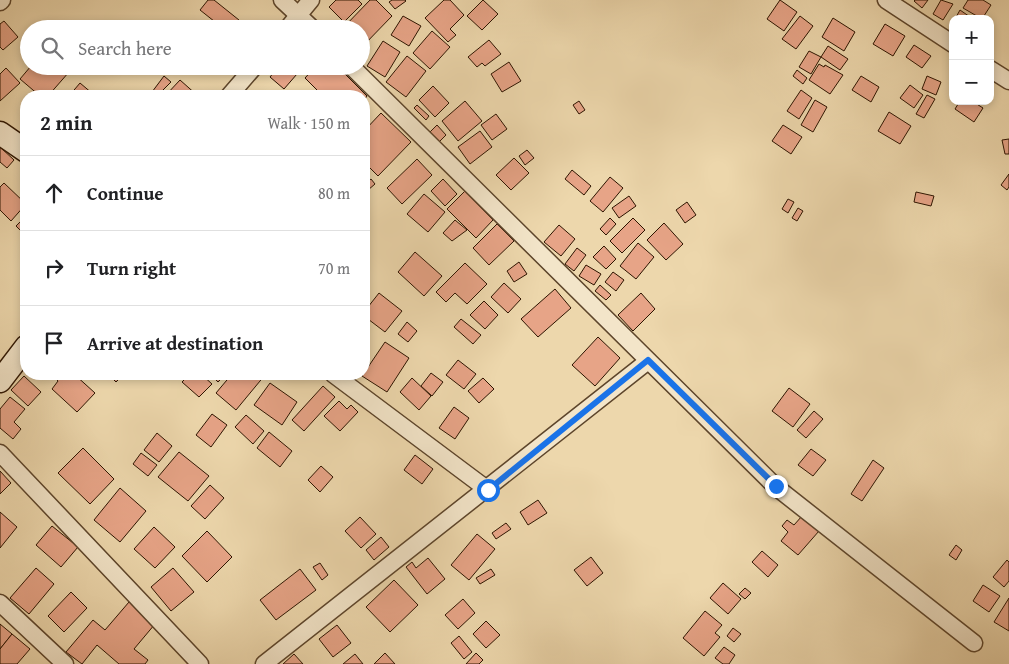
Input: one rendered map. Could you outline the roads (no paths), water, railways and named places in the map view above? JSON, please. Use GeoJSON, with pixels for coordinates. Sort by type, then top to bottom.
{"type":"FeatureCollection","features":[{"type":"Feature","properties":{"kind":"street"},"geometry":{"type":"LineString","coordinates":[[282,0],[304,20]]}},
{"type":"Feature","properties":{"kind":"street"},"geometry":{"type":"LineString","coordinates":[[295,20],[311,0]]}},
{"type":"Feature","properties":{"kind":"street"},"geometry":{"type":"LineString","coordinates":[[886,0],[949,41]]}},
{"type":"Feature","properties":{"kind":"street"},"geometry":{"type":"LineString","coordinates":[[994,72],[1009,81]]}},
{"type":"Feature","properties":{"kind":"street"},"geometry":{"type":"LineString","coordinates":[[234,90],[247,75]]}},
{"type":"Feature","properties":{"kind":"street"},"geometry":{"type":"LineString","coordinates":[[360,75],[776,486],[974,643]]}},
{"type":"Feature","properties":{"kind":"street"},"geometry":{"type":"LineString","coordinates":[[0,133],[20,147]]}},
{"type":"Feature","properties":{"kind":"street"},"geometry":{"type":"LineString","coordinates":[[0,381],[20,355]]}},
{"type":"Feature","properties":{"kind":"street"},"geometry":{"type":"LineString","coordinates":[[264,664],[488,490],[648,360]]}},
{"type":"Feature","properties":{"kind":"street"},"geometry":{"type":"LineString","coordinates":[[341,380],[488,490]]}},
{"type":"Feature","properties":{"kind":"street"},"geometry":{"type":"LineString","coordinates":[[0,453],[200,664]]}},
{"type":"Feature","properties":{"kind":"street"},"geometry":{"type":"LineString","coordinates":[[0,603],[65,664]]}}]}
